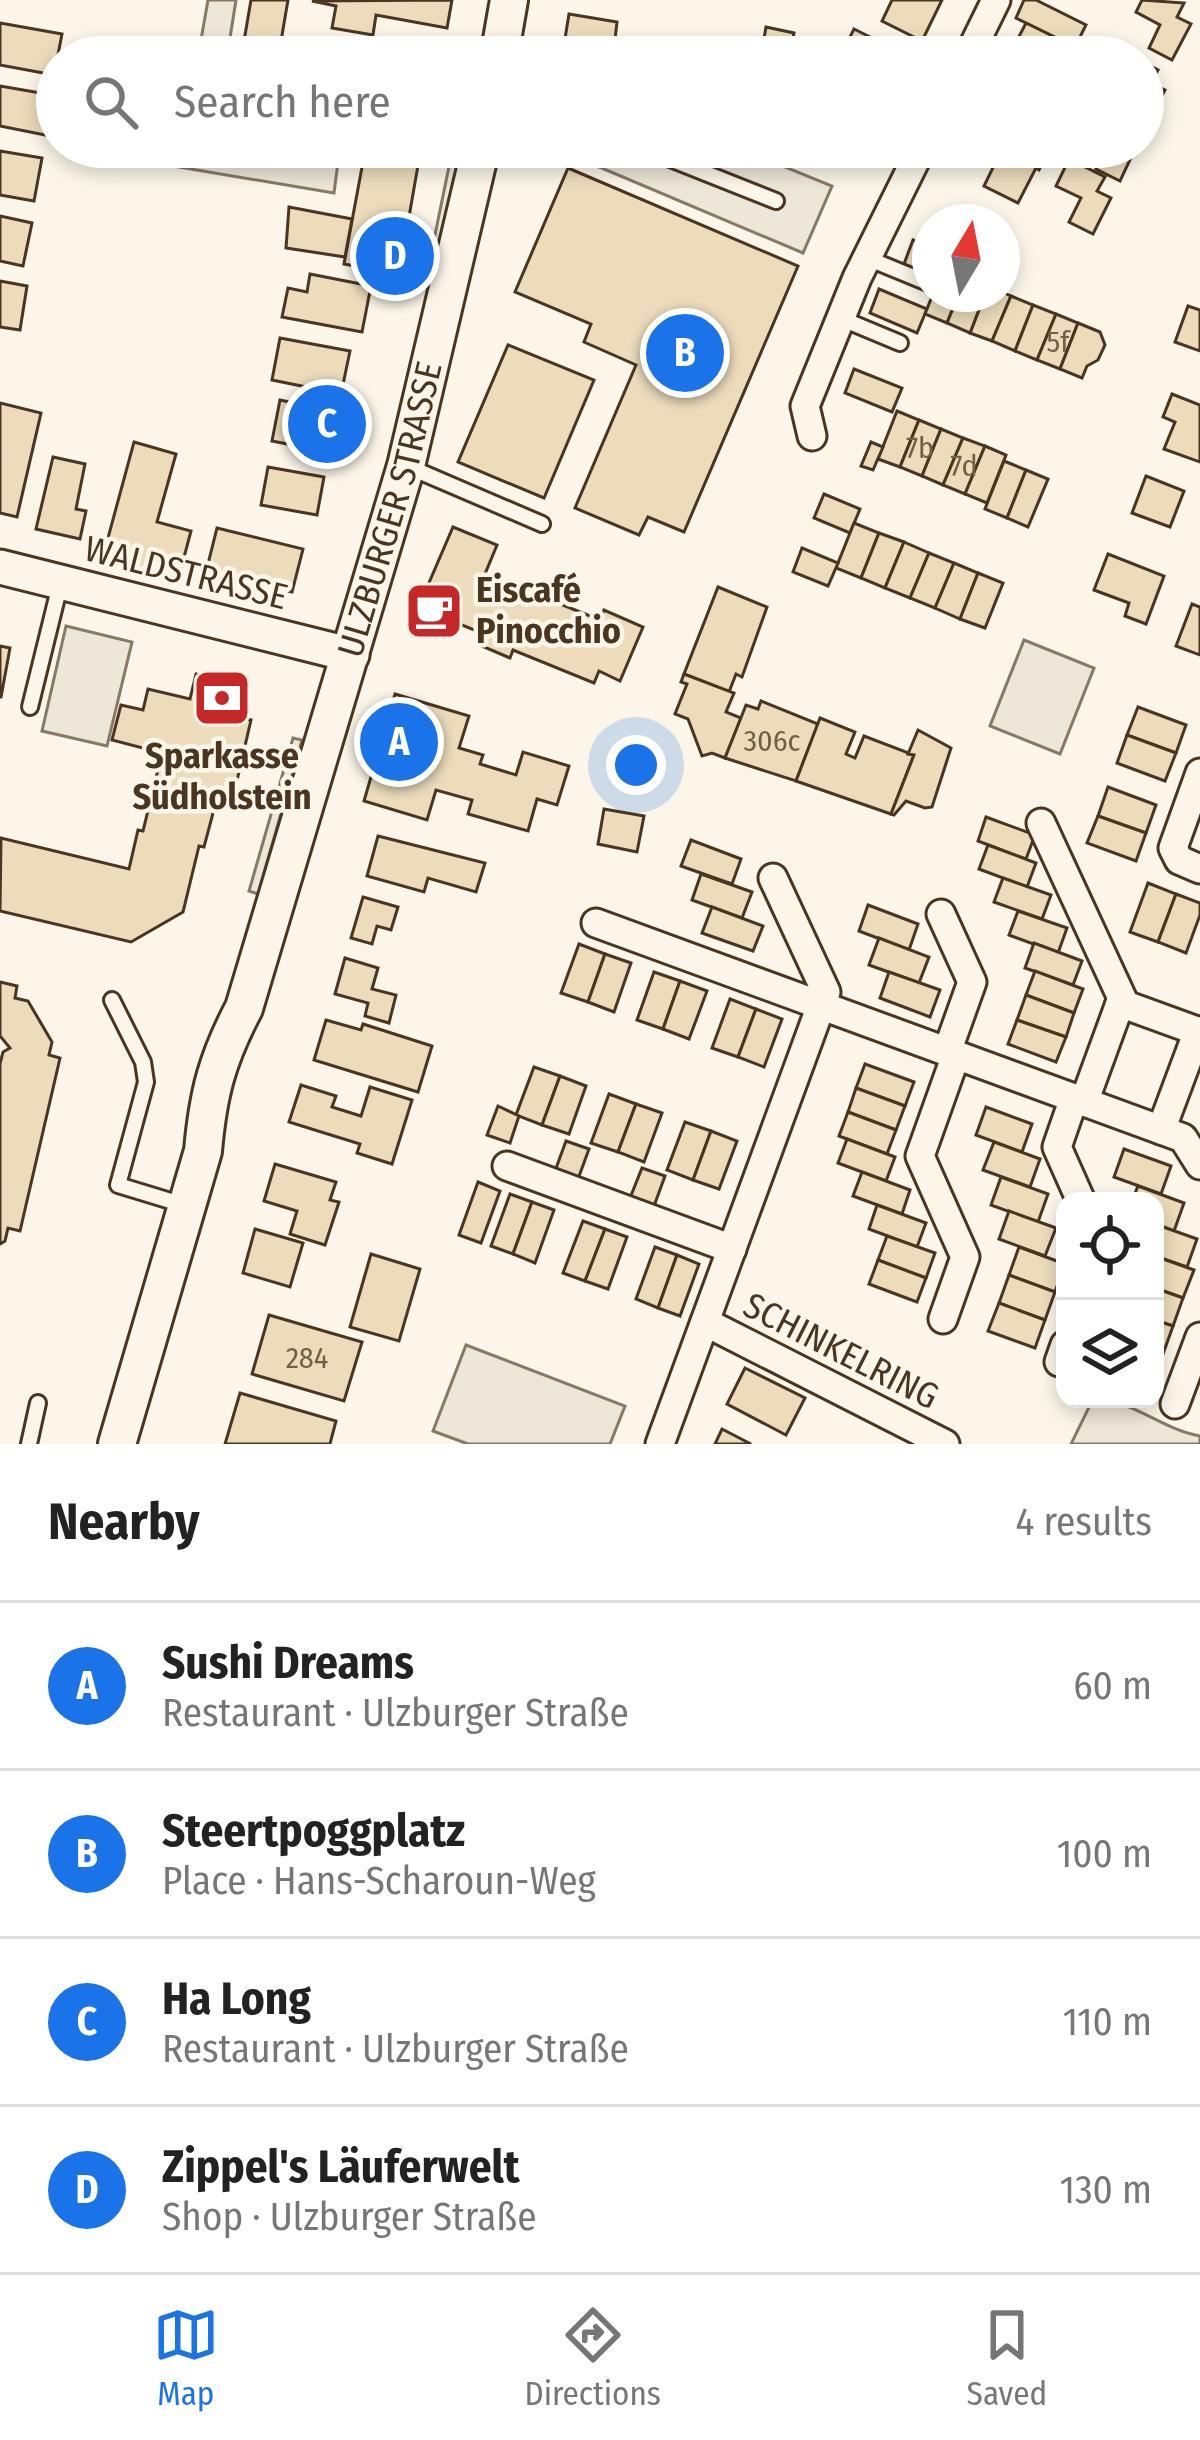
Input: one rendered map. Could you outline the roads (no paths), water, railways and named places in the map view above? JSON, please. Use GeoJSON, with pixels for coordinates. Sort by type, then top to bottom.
{"type":"FeatureCollection","features":[{"type":"Feature","properties":{"kind":"main road"},"geometry":{"type":"LineString","coordinates":[[503,36],[509,0]]}},
{"type":"Feature","properties":{"kind":"main road","name":"ULZBURGER STRASSE"},"geometry":{"type":"LineString","coordinates":[[117,1444],[203,1151],[229,1108],[242,1059],[244,1008],[406,466],[476,168]]}},
{"type":"Feature","properties":{"kind":"street"},"geometry":{"type":"LineString","coordinates":[[978,36],[996,0]]}},
{"type":"Feature","properties":{"kind":"street"},"geometry":{"type":"LineString","coordinates":[[812,436],[805,406],[840,318],[912,168]]}},
{"type":"Feature","properties":{"kind":"street","name":"WALDSTRASSE"},"geometry":{"type":"LineString","coordinates":[[0,567],[352,656]]}},
{"type":"Feature","properties":{"kind":"street"},"geometry":{"type":"LineString","coordinates":[[1200,773],[1173,850],[1179,860],[1200,868]]}},
{"type":"Feature","properties":{"kind":"street"},"geometry":{"type":"LineString","coordinates":[[1041,824],[1122,998],[1058,1147],[1077,1192]]}},
{"type":"Feature","properties":{"kind":"street"},"geometry":{"type":"LineString","coordinates":[[773,878],[826,992],[821,1006]]}},
{"type":"Feature","properties":{"kind":"street","name":"SCHINKELRING"},"geometry":{"type":"LineString","coordinates":[[941,914],[972,982],[920,1156],[965,1254],[943,1319]]}},
{"type":"Feature","properties":{"kind":"street"},"geometry":{"type":"LineString","coordinates":[[596,923],[1161,1130],[1188,1141],[1200,1165]]}},
{"type":"Feature","properties":{"kind":"street"},"geometry":{"type":"LineString","coordinates":[[1120,1003],[1199,1031],[1161,1130]]}},
{"type":"Feature","properties":{"kind":"street","name":"SCHINKELRING"},"geometry":{"type":"LineString","coordinates":[[660,1444],[821,1006]]}},
{"type":"Feature","properties":{"kind":"street","name":"SCHINKELRING"},"geometry":{"type":"LineString","coordinates":[[507,1166],[732,1249]]}},
{"type":"Feature","properties":{"kind":"street","name":"SCHINKELRING"},"geometry":{"type":"LineString","coordinates":[[705,1322],[945,1444]]}},
{"type":"Feature","properties":{"kind":"street"},"geometry":{"type":"LineString","coordinates":[[1175,1404],[1200,1337]]}},
{"type":"Feature","properties":{"kind":"lane"},"geometry":{"type":"LineString","coordinates":[[693,168],[776,201]]}},
{"type":"Feature","properties":{"kind":"lane"},"geometry":{"type":"LineString","coordinates":[[867,258],[912,276]]}},
{"type":"Feature","properties":{"kind":"lane"},"geometry":{"type":"LineString","coordinates":[[840,318],[900,343]]}},
{"type":"Feature","properties":{"kind":"lane"},"geometry":{"type":"LineString","coordinates":[[406,466],[542,524]]}},
{"type":"Feature","properties":{"kind":"lane"},"geometry":{"type":"LineString","coordinates":[[30,706],[61,581]]}},
{"type":"Feature","properties":{"kind":"lane"},"geometry":{"type":"LineString","coordinates":[[112,1000],[143,1062],[146,1082],[118,1185],[187,1206]]}},
{"type":"Feature","properties":{"kind":"lane"},"geometry":{"type":"LineString","coordinates":[[29,1444],[38,1403]]}},
{"type":"Feature","properties":{"kind":"place","name":"Zippel's Läuferwelt"},"geometry":{"type":"Point","coordinates":[395,256]}},
{"type":"Feature","properties":{"kind":"place","name":"Steertpoggplatz"},"geometry":{"type":"Point","coordinates":[685,353]}},
{"type":"Feature","properties":{"kind":"place","name":"Ha Long"},"geometry":{"type":"Point","coordinates":[327,424]}},
{"type":"Feature","properties":{"kind":"place","name":"Eiscafé Pinocchio"},"geometry":{"type":"Point","coordinates":[434,611]}},
{"type":"Feature","properties":{"kind":"place","name":"Sparkasse Südholstein"},"geometry":{"type":"Point","coordinates":[222,698]}},
{"type":"Feature","properties":{"kind":"place","name":"Sushi Dreams"},"geometry":{"type":"Point","coordinates":[399,742]}}]}
